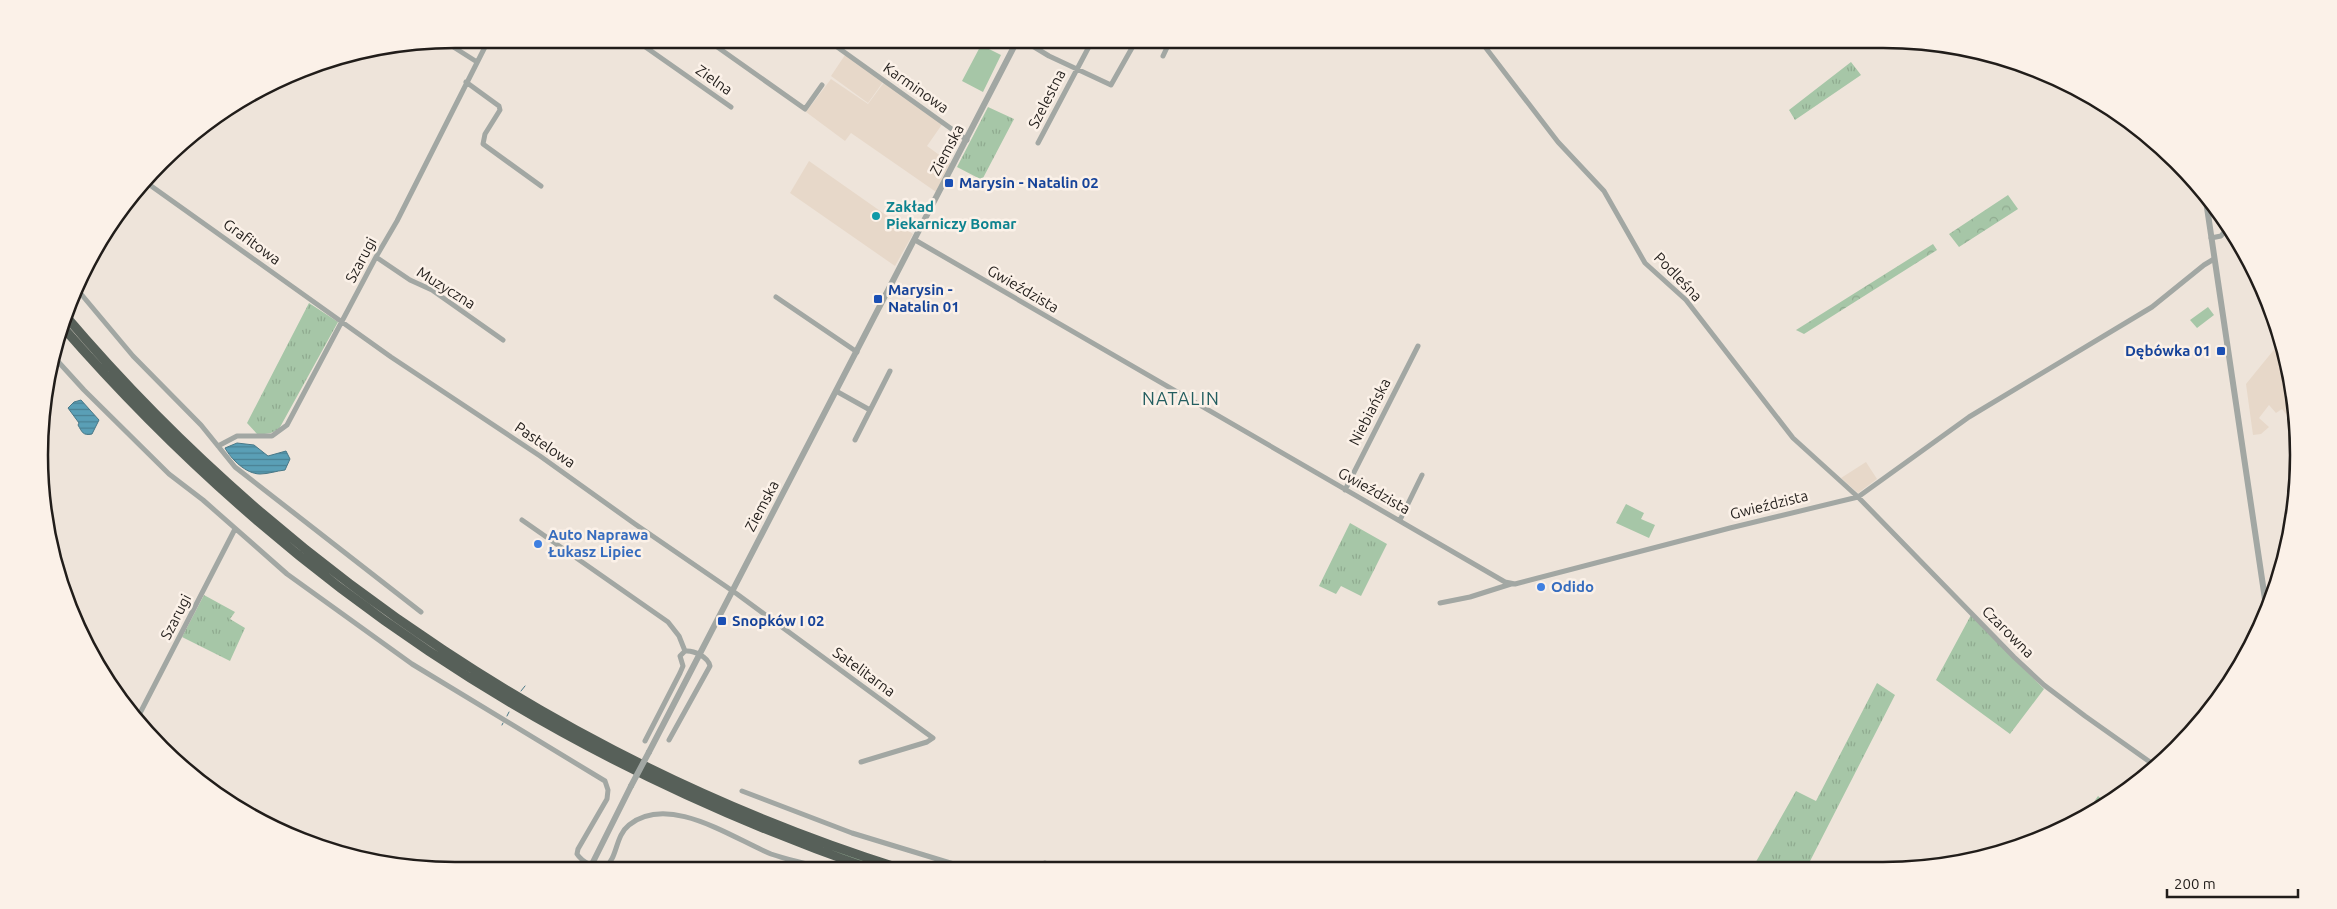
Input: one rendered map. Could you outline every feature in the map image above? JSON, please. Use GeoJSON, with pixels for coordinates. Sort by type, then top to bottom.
{"type":"FeatureCollection","features":[{"type":"Feature","properties":{"kind":"highway"},"geometry":{"type":"LineString","coordinates":[[70,321],[145,403],[244,498],[334,572],[444,650],[563,723],[668,777],[768,821],[882,862]]}},
{"type":"Feature","properties":{"kind":"highway"},"geometry":{"type":"LineString","coordinates":[[67,331],[146,417],[239,506],[346,594],[429,653],[526,714],[644,777],[760,828],[852,862]]}},
{"type":"Feature","properties":{"kind":"street"},"geometry":{"type":"LineString","coordinates":[[456,48],[477,62]]}},
{"type":"Feature","properties":{"kind":"street","name":"Szarugi"},"geometry":{"type":"LineString","coordinates":[[218,446],[237,436],[272,436],[283,429],[376,257],[398,221],[484,48]]}},
{"type":"Feature","properties":{"kind":"street","name":"Zielna"},"geometry":{"type":"LineString","coordinates":[[647,48],[731,107]]}},
{"type":"Feature","properties":{"kind":"street"},"geometry":{"type":"LineString","coordinates":[[719,48],[805,109],[822,85]]}},
{"type":"Feature","properties":{"kind":"street","name":"Karminowa"},"geometry":{"type":"LineString","coordinates":[[839,48],[967,140]]}},
{"type":"Feature","properties":{"kind":"street","name":"Ziemska"},"geometry":{"type":"LineString","coordinates":[[593,862],[1015,48]]}},
{"type":"Feature","properties":{"kind":"street"},"geometry":{"type":"LineString","coordinates":[[1037,48],[1111,85],[1132,48]]}},
{"type":"Feature","properties":{"kind":"street","name":"Szelestna"},"geometry":{"type":"LineString","coordinates":[[1038,143],[1088,48]]}},
{"type":"Feature","properties":{"kind":"street"},"geometry":{"type":"LineString","coordinates":[[1163,56],[1167,48]]}},
{"type":"Feature","properties":{"kind":"street","name":"Podleśna"},"geometry":{"type":"LineString","coordinates":[[1486,48],[1558,142],[1605,192],[1646,262],[1686,300],[1793,438],[1858,497]]}},
{"type":"Feature","properties":{"kind":"street"},"geometry":{"type":"LineString","coordinates":[[466,82],[499,106],[500,110],[483,137],[484,146],[541,186]]}},
{"type":"Feature","properties":{"kind":"street","name":"Grafitowa"},"geometry":{"type":"LineString","coordinates":[[150,184],[342,322]]}},
{"type":"Feature","properties":{"kind":"street"},"geometry":{"type":"LineString","coordinates":[[2207,210],[2264,595]]}},
{"type":"Feature","properties":{"kind":"street"},"geometry":{"type":"LineString","coordinates":[[2211,238],[2220,236],[2223,232]]}},
{"type":"Feature","properties":{"kind":"street","name":"Gwieździsta"},"geometry":{"type":"LineString","coordinates":[[915,240],[1345,490],[1511,584],[1523,583],[1730,528],[1858,497]]}},
{"type":"Feature","properties":{"kind":"street","name":"Muzyczna"},"geometry":{"type":"LineString","coordinates":[[376,257],[410,280],[432,290],[503,340]]}},
{"type":"Feature","properties":{"kind":"street"},"geometry":{"type":"LineString","coordinates":[[1858,497],[1969,417],[2152,307],[2204,265],[2214,260]]}},
{"type":"Feature","properties":{"kind":"street"},"geometry":{"type":"LineString","coordinates":[[80,293],[133,356],[201,425],[235,467],[421,612]]}},
{"type":"Feature","properties":{"kind":"street"},"geometry":{"type":"LineString","coordinates":[[776,297],[856,352]]}},
{"type":"Feature","properties":{"kind":"street","name":"Pastelowa"},"geometry":{"type":"LineString","coordinates":[[342,322],[391,357],[540,456],[732,591]]}},
{"type":"Feature","properties":{"kind":"street","name":"Niebiańska"},"geometry":{"type":"LineString","coordinates":[[1345,490],[1418,346]]}},
{"type":"Feature","properties":{"kind":"street"},"geometry":{"type":"LineString","coordinates":[[58,362],[162,467],[287,574],[400,656],[605,782],[608,790],[607,799],[578,849],[580,858],[584,862]]}},
{"type":"Feature","properties":{"kind":"street"},"geometry":{"type":"LineString","coordinates":[[855,440],[890,371]]}},
{"type":"Feature","properties":{"kind":"street"},"geometry":{"type":"LineString","coordinates":[[836,392],[870,410]]}},
{"type":"Feature","properties":{"kind":"street"},"geometry":{"type":"LineString","coordinates":[[1400,520],[1422,476]]}},
{"type":"Feature","properties":{"kind":"street","name":"Czarowna"},"geometry":{"type":"LineString","coordinates":[[1858,497],[2014,657],[2044,685],[2149,761]]}},
{"type":"Feature","properties":{"kind":"street"},"geometry":{"type":"LineString","coordinates":[[522,520],[668,622],[679,636],[685,651]]}},
{"type":"Feature","properties":{"kind":"street","name":"Szarugi"},"geometry":{"type":"LineString","coordinates":[[140,712],[235,529]]}},
{"type":"Feature","properties":{"kind":"street"},"geometry":{"type":"LineString","coordinates":[[1440,603],[1470,597],[1511,584]]}},
{"type":"Feature","properties":{"kind":"street","name":"Satelitarna"},"geometry":{"type":"LineString","coordinates":[[732,591],[933,738],[927,742],[861,762]]}},
{"type":"Feature","properties":{"kind":"street"},"geometry":{"type":"LineString","coordinates":[[645,741],[683,666],[680,656],[685,651],[692,651],[706,659],[710,666],[669,740]]}},
{"type":"Feature","properties":{"kind":"street"},"geometry":{"type":"LineString","coordinates":[[742,791],[852,833],[947,862]]}},
{"type":"Feature","properties":{"kind":"street"},"geometry":{"type":"LineString","coordinates":[[610,862],[621,834],[628,826],[647,817],[670,813],[691,818],[773,855],[798,862]]}},
{"type":"Feature","properties":{"kind":"shaded area"},"geometry":{"type":"Polygon","coordinates":[[[845,55],[883,82],[868,103],[831,76],[845,55]]]}},
{"type":"Feature","properties":{"kind":"shaded area"},"geometry":{"type":"Polygon","coordinates":[[[831,79],[868,104],[885,81],[943,123],[927,146],[953,165],[939,194],[851,133],[845,141],[806,112],[831,79]]]}},
{"type":"Feature","properties":{"kind":"shaded area"},"geometry":{"type":"Polygon","coordinates":[[[809,161],[913,234],[895,266],[790,193],[809,161]]]}},
{"type":"Feature","properties":{"kind":"shaded area"},"geometry":{"type":"Polygon","coordinates":[[[2276,348],[2282,375],[2288,416],[2282,409],[2276,413],[2269,405],[2259,418],[2269,427],[2261,434],[2253,435],[2246,384],[2276,348]]]}},
{"type":"Feature","properties":{"kind":"shaded area"},"geometry":{"type":"Polygon","coordinates":[[[1866,462],[1877,479],[1858,493],[1841,478],[1866,462]]]}},
{"type":"Feature","properties":{"kind":"green space"},"geometry":{"type":"Polygon","coordinates":[[[979,48],[987,48],[1001,55],[983,92],[962,81],[979,48]]]}},
{"type":"Feature","properties":{"kind":"green space"},"geometry":{"type":"Polygon","coordinates":[[[1851,62],[1861,75],[1795,120],[1789,110],[1851,62]]]}},
{"type":"Feature","properties":{"kind":"green space"},"geometry":{"type":"Polygon","coordinates":[[[988,107],[1014,119],[982,180],[957,167],[988,107]]]}},
{"type":"Feature","properties":{"kind":"green space"},"geometry":{"type":"Polygon","coordinates":[[[2008,195],[2018,209],[1959,247],[1949,234],[2008,195]]]}},
{"type":"Feature","properties":{"kind":"green space"},"geometry":{"type":"Polygon","coordinates":[[[1933,244],[1937,250],[1804,334],[1796,330],[1933,244]]]}},
{"type":"Feature","properties":{"kind":"green space"},"geometry":{"type":"Polygon","coordinates":[[[309,303],[338,322],[279,429],[271,433],[258,435],[247,423],[309,303]]]}},
{"type":"Feature","properties":{"kind":"green space"},"geometry":{"type":"Polygon","coordinates":[[[2208,307],[2214,315],[2197,328],[2190,320],[2208,307]]]}},
{"type":"Feature","properties":{"kind":"green space"},"geometry":{"type":"Polygon","coordinates":[[[1626,504],[1644,513],[1641,519],[1655,525],[1649,538],[1616,523],[1626,504]]]}},
{"type":"Feature","properties":{"kind":"green space"},"geometry":{"type":"Polygon","coordinates":[[[1350,523],[1387,544],[1361,596],[1341,586],[1336,594],[1319,586],[1350,523]]]}},
{"type":"Feature","properties":{"kind":"green space"},"geometry":{"type":"Polygon","coordinates":[[[204,595],[235,612],[230,619],[245,628],[230,661],[182,637],[204,595]]]}},
{"type":"Feature","properties":{"kind":"green space"},"geometry":{"type":"Polygon","coordinates":[[[1971,615],[2044,689],[2010,734],[1936,680],[1971,615]]]}},
{"type":"Feature","properties":{"kind":"green space"},"geometry":{"type":"Polygon","coordinates":[[[1877,683],[1895,695],[1810,862],[1756,862],[1796,791],[1816,801],[1877,683]]]}},
{"type":"Feature","properties":{"kind":"green space"},"geometry":{"type":"Polygon","coordinates":[[[736,811],[873,862],[861,862],[735,814],[736,811]]]}},
{"type":"Feature","properties":{"kind":"water"},"geometry":{"type":"Polygon","coordinates":[[[81,400],[99,420],[92,434],[83,433],[78,425],[79,423],[68,408],[74,402],[81,400]]]}},
{"type":"Feature","properties":{"kind":"water"},"geometry":{"type":"Polygon","coordinates":[[[237,443],[254,445],[268,456],[286,451],[290,459],[285,470],[263,474],[255,473],[244,469],[231,457],[225,448],[237,443]]]}},
{"type":"Feature","properties":{"kind":"waterway"},"geometry":{"type":"LineString","coordinates":[[521,691],[525,686]]}},
{"type":"Feature","properties":{"kind":"waterway"},"geometry":{"type":"LineString","coordinates":[[507,716],[509,712]]}},
{"type":"Feature","properties":{"kind":"place","name":"Marysin - Natalin 02"},"geometry":{"type":"Point","coordinates":[949,183]}},
{"type":"Feature","properties":{"kind":"place","name":"Zakład Piekarniczy Bomar"},"geometry":{"type":"Point","coordinates":[876,216]}},
{"type":"Feature","properties":{"kind":"place","name":"Marysin - Natalin 01"},"geometry":{"type":"Point","coordinates":[878,299]}},
{"type":"Feature","properties":{"kind":"place","name":"Dębówka 01"},"geometry":{"type":"Point","coordinates":[2221,351]}},
{"type":"Feature","properties":{"kind":"place","name":"Auto Naprawa Łukasz Lipiec"},"geometry":{"type":"Point","coordinates":[538,544]}},
{"type":"Feature","properties":{"kind":"place","name":"Odido"},"geometry":{"type":"Point","coordinates":[1541,587]}},
{"type":"Feature","properties":{"kind":"place","name":"Snopków I 02"},"geometry":{"type":"Point","coordinates":[722,621]}},
{"type":"Feature","properties":{"kind":"district","name":"NATALIN"},"geometry":{"type":"Point","coordinates":[1181,399]}}]}
